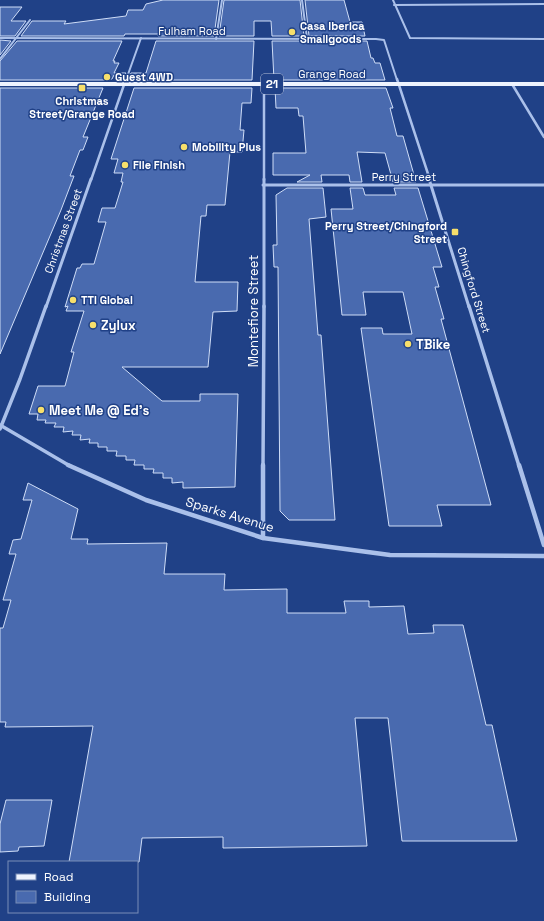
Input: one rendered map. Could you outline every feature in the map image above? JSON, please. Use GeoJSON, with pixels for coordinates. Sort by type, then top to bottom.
{"type":"FeatureCollection","features":[{"type":"Feature","properties":{"kind":"main road","name":"Grange Road"},"geometry":{"type":"LineString","coordinates":[[0,84],[544,84]]}},
{"type":"Feature","properties":{"kind":"street"},"geometry":{"type":"LineString","coordinates":[[216,39],[222,0]]}},
{"type":"Feature","properties":{"kind":"street"},"geometry":{"type":"LineString","coordinates":[[302,0],[307,38]]}},
{"type":"Feature","properties":{"kind":"street"},"geometry":{"type":"LineString","coordinates":[[392,0],[410,38],[544,39]]}},
{"type":"Feature","properties":{"kind":"street"},"geometry":{"type":"LineString","coordinates":[[394,5],[544,4]]}},
{"type":"Feature","properties":{"kind":"street"},"geometry":{"type":"LineString","coordinates":[[0,59],[30,20]]}},
{"type":"Feature","properties":{"kind":"street","name":"Fulham Road"},"geometry":{"type":"LineString","coordinates":[[0,38],[307,38],[384,40]]}},
{"type":"Feature","properties":{"kind":"street","name":"Christmas Street"},"geometry":{"type":"LineString","coordinates":[[0,427],[20,380],[141,38]]}},
{"type":"Feature","properties":{"kind":"street","name":"Chingford Street"},"geometry":{"type":"LineString","coordinates":[[384,40],[432,185],[544,545]]}},
{"type":"Feature","properties":{"kind":"street","name":"Montefiore Street"},"geometry":{"type":"LineString","coordinates":[[263,538],[264,84]]}},
{"type":"Feature","properties":{"kind":"street"},"geometry":{"type":"LineString","coordinates":[[512,84],[544,137]]}},
{"type":"Feature","properties":{"kind":"street","name":"Perry Street"},"geometry":{"type":"LineString","coordinates":[[263,185],[544,185]]}},
{"type":"Feature","properties":{"kind":"street","name":"Sparks Avenue"},"geometry":{"type":"LineString","coordinates":[[0,427],[63,463],[146,500],[263,538],[390,555],[544,556]]}},
{"type":"Feature","properties":{"kind":"building"},"geometry":{"type":"Polygon","coordinates":[[[163,0],[219,0],[214,36],[158,36],[159,34],[125,34],[124,36],[21,36],[32,21],[66,21],[64,24],[126,16],[128,10],[143,10],[146,4],[163,0]]]}},
{"type":"Feature","properties":{"kind":"building"},"geometry":{"type":"Polygon","coordinates":[[[224,0],[300,0],[304,36],[272,36],[271,21],[254,21],[254,36],[219,36],[224,0]]]}},
{"type":"Feature","properties":{"kind":"building"},"geometry":{"type":"Polygon","coordinates":[[[305,0],[344,0],[350,22],[362,22],[365,36],[309,36],[305,0]]]}},
{"type":"Feature","properties":{"kind":"building"},"geometry":{"type":"Polygon","coordinates":[[[0,7],[22,7],[11,21],[26,21],[15,36],[0,36],[0,7]]]}},
{"type":"Feature","properties":{"kind":"building"},"geometry":{"type":"Polygon","coordinates":[[[0,40],[11,41],[0,55],[0,40]]]}},
{"type":"Feature","properties":{"kind":"building"},"geometry":{"type":"Polygon","coordinates":[[[17,41],[122,41],[113,61],[115,61],[114,63],[119,63],[114,73],[126,73],[123,79],[114,75],[112,79],[106,80],[0,80],[0,61],[17,41]]]}},
{"type":"Feature","properties":{"kind":"building"},"geometry":{"type":"Polygon","coordinates":[[[156,41],[254,41],[252,80],[128,80],[131,73],[146,73],[156,41]]]}},
{"type":"Feature","properties":{"kind":"building"},"geometry":{"type":"Polygon","coordinates":[[[272,41],[367,41],[371,58],[373,58],[375,63],[380,63],[385,80],[274,80],[272,41]]]}},
{"type":"Feature","properties":{"kind":"building"},"geometry":{"type":"Polygon","coordinates":[[[0,88],[103,88],[83,137],[88,137],[83,150],[80,150],[70,176],[74,176],[61,210],[0,354],[0,88]]]}},
{"type":"Feature","properties":{"kind":"building"},"geometry":{"type":"Polygon","coordinates":[[[134,88],[252,88],[251,103],[242,103],[240,130],[244,130],[242,152],[230,152],[225,205],[207,205],[206,216],[201,216],[195,282],[238,282],[237,311],[213,312],[208,367],[122,367],[162,401],[200,401],[200,394],[238,394],[235,487],[183,488],[183,482],[172,483],[172,478],[163,478],[163,473],[153,473],[154,469],[144,469],[144,465],[134,465],[135,460],[126,460],[126,456],[116,456],[117,451],[107,451],[107,447],[98,447],[98,443],[89,443],[90,439],[80,440],[81,435],[72,435],[73,431],[63,432],[64,427],[54,427],[56,423],[45,423],[46,420],[37,420],[38,414],[29,414],[38,386],[65,386],[74,352],[71,352],[84,311],[66,311],[68,306],[65,307],[77,268],[80,268],[82,264],[94,264],[106,222],[98,222],[102,208],[115,208],[123,182],[121,182],[123,173],[114,173],[118,159],[111,159],[134,88]]]}},
{"type":"Feature","properties":{"kind":"building"},"geometry":{"type":"Polygon","coordinates":[[[275,88],[386,88],[393,108],[390,108],[397,136],[403,136],[416,182],[393,182],[385,153],[357,152],[362,182],[350,182],[349,175],[321,175],[322,182],[297,182],[310,175],[273,175],[273,153],[306,153],[303,116],[299,116],[298,108],[276,108],[275,88]]]}},
{"type":"Feature","properties":{"kind":"building"},"geometry":{"type":"Polygon","coordinates":[[[287,188],[323,188],[326,217],[309,219],[318,335],[321,335],[335,520],[289,520],[280,511],[278,267],[274,267],[273,245],[277,245],[276,195],[287,188]]]}},
{"type":"Feature","properties":{"kind":"building"},"geometry":{"type":"Polygon","coordinates":[[[350,188],[363,188],[365,195],[396,195],[394,188],[418,188],[442,267],[433,267],[439,287],[435,287],[444,319],[441,319],[491,505],[437,505],[442,526],[389,526],[361,328],[382,328],[383,334],[412,334],[403,292],[363,292],[366,315],[342,315],[331,209],[353,209],[350,188]]]}},
{"type":"Feature","properties":{"kind":"building"},"geometry":{"type":"Polygon","coordinates":[[[28,483],[78,509],[71,539],[88,539],[87,544],[167,543],[164,574],[225,574],[224,590],[287,589],[287,613],[346,613],[344,601],[369,601],[369,607],[404,606],[408,634],[434,633],[433,625],[463,625],[486,725],[492,725],[517,841],[402,841],[388,718],[355,718],[367,846],[223,848],[223,837],[142,838],[139,862],[69,861],[93,726],[5,727],[6,722],[0,722],[0,628],[3,628],[11,600],[3,600],[16,554],[9,554],[13,540],[21,539],[32,500],[23,500],[28,483]]]}},
{"type":"Feature","properties":{"kind":"building"},"geometry":{"type":"Polygon","coordinates":[[[6,800],[52,800],[44,846],[19,847],[18,851],[0,852],[0,824],[6,800]]]}},
{"type":"Feature","properties":{"kind":"place","name":"Casa Iberica Smallgoods"},"geometry":{"type":"Point","coordinates":[292,32]}},
{"type":"Feature","properties":{"kind":"place","name":"Guest 4WD"},"geometry":{"type":"Point","coordinates":[107,77]}},
{"type":"Feature","properties":{"kind":"place","name":"Christmas Street/Grange Road"},"geometry":{"type":"Point","coordinates":[82,88]}},
{"type":"Feature","properties":{"kind":"place","name":"Mobility Plus"},"geometry":{"type":"Point","coordinates":[184,147]}},
{"type":"Feature","properties":{"kind":"place","name":"File Finish"},"geometry":{"type":"Point","coordinates":[125,165]}},
{"type":"Feature","properties":{"kind":"place","name":"Perry Street/Chingford Street"},"geometry":{"type":"Point","coordinates":[455,232]}},
{"type":"Feature","properties":{"kind":"place","name":"TTI Global"},"geometry":{"type":"Point","coordinates":[73,300]}},
{"type":"Feature","properties":{"kind":"place","name":"Zylux"},"geometry":{"type":"Point","coordinates":[93,325]}},
{"type":"Feature","properties":{"kind":"place","name":"TBike"},"geometry":{"type":"Point","coordinates":[408,344]}},
{"type":"Feature","properties":{"kind":"place","name":"Meet Me @ Ed’s"},"geometry":{"type":"Point","coordinates":[41,410]}}]}
